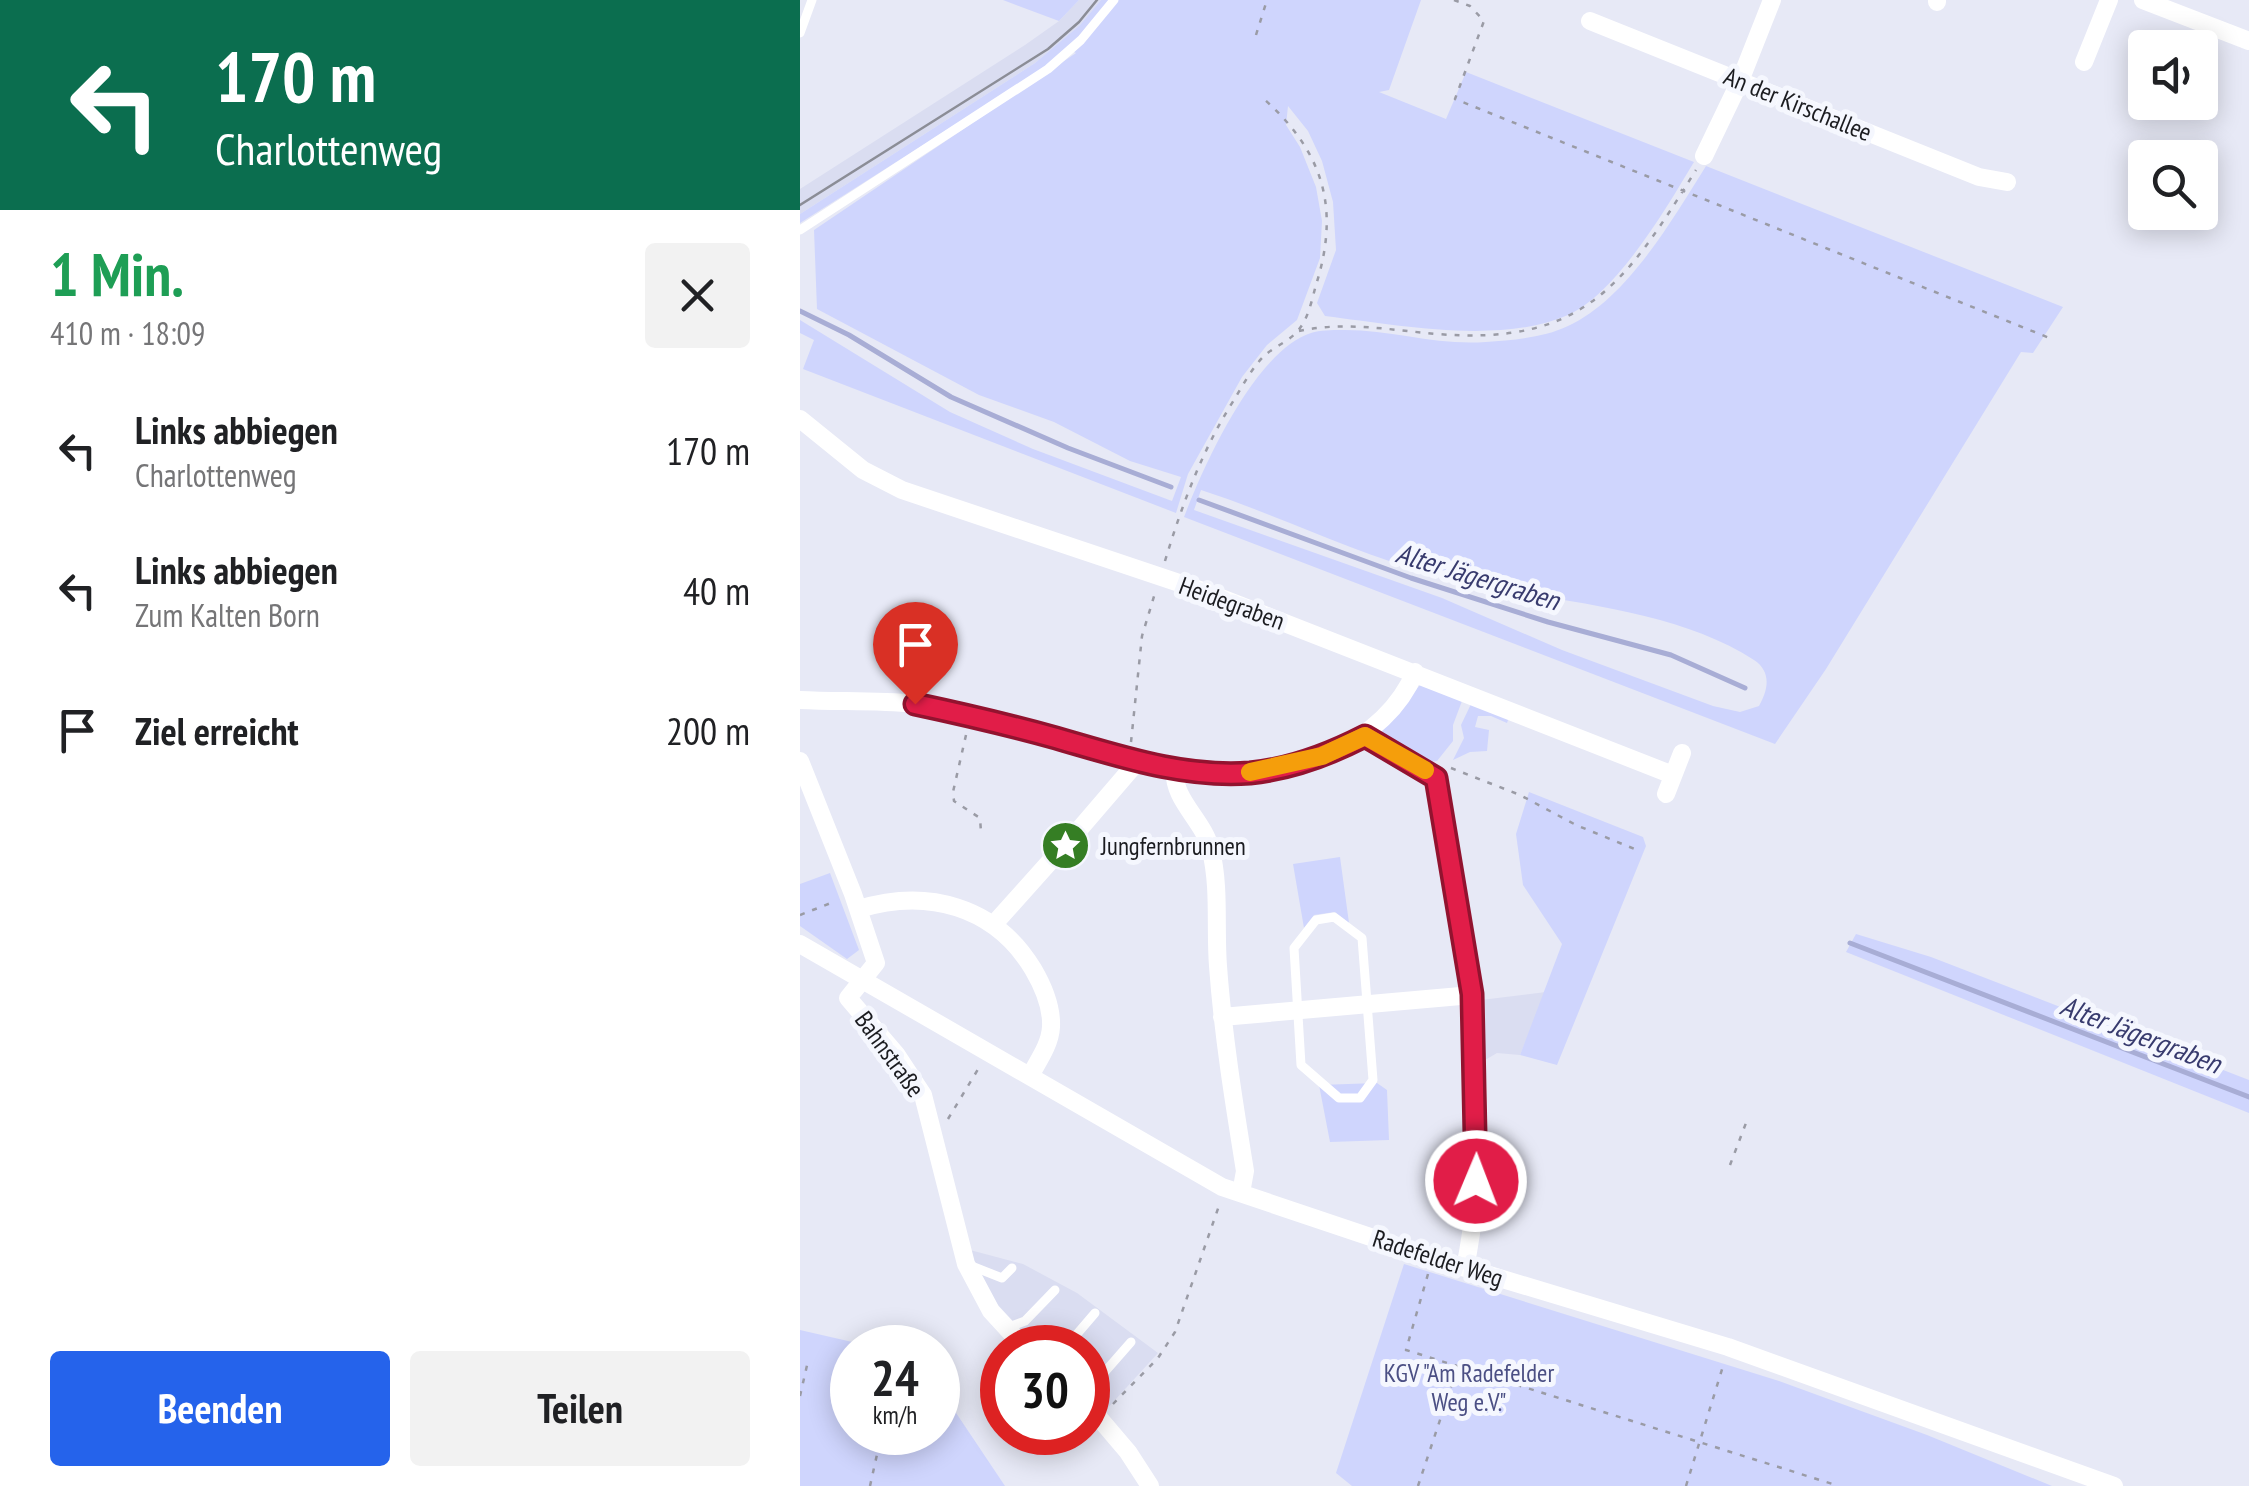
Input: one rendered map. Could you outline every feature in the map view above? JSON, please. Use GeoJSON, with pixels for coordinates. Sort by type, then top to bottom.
{"type":"FeatureCollection","features":[{"type":"Feature","properties":{"kind":"street"},"geometry":{"type":"LineString","coordinates":[[1704,156],[1740,81],[1772,0]]}},
{"type":"Feature","properties":{"kind":"street"},"geometry":{"type":"LineString","coordinates":[[2084,62],[2109,0]]}},
{"type":"Feature","properties":{"kind":"street"},"geometry":{"type":"LineString","coordinates":[[2143,0],[2249,42]]}},
{"type":"Feature","properties":{"kind":"street","name":"An der Kirschallee"},"geometry":{"type":"LineString","coordinates":[[1590,21],[1979,177],[2007,182]]}},
{"type":"Feature","properties":{"kind":"street","name":"Heidegraben"},"geometry":{"type":"LineString","coordinates":[[800,419],[842,455],[888,484],[1203,591],[1674,775]]}},
{"type":"Feature","properties":{"kind":"street"},"geometry":{"type":"LineString","coordinates":[[800,700],[915,704],[1174,770],[1233,773],[1268,770],[1322,756],[1365,736],[1400,698],[1415,672]]}},
{"type":"Feature","properties":{"kind":"street"},"geometry":{"type":"LineString","coordinates":[[1365,736],[1428,772],[1436,778],[1440,792],[1472,994],[1477,1163],[1473,1232],[1465,1268]]}},
{"type":"Feature","properties":{"kind":"street"},"geometry":{"type":"LineString","coordinates":[[1666,794],[1682,753]]}},
{"type":"Feature","properties":{"kind":"street"},"geometry":{"type":"LineString","coordinates":[[1072,838],[1133,760]]}},
{"type":"Feature","properties":{"kind":"street","name":"Bahnstraße"},"geometry":{"type":"LineString","coordinates":[[800,761],[876,963],[848,998],[924,1096],[966,1264],[976,1286],[1004,1325]]}},
{"type":"Feature","properties":{"kind":"street"},"geometry":{"type":"LineString","coordinates":[[1174,770],[1179,794],[1201,823],[1213,861],[1222,1018],[1245,1171],[1233,1190]]}},
{"type":"Feature","properties":{"kind":"street"},"geometry":{"type":"LineString","coordinates":[[994,924],[1059,852]]}},
{"type":"Feature","properties":{"kind":"street"},"geometry":{"type":"LineString","coordinates":[[856,902],[914,900],[978,914],[994,924],[1033,969],[1048,1006],[1051,1029],[1030,1076]]}},
{"type":"Feature","properties":{"kind":"street","name":"Radefelder Weg"},"geometry":{"type":"LineString","coordinates":[[800,944],[1233,1190],[1433,1258],[1728,1347],[2114,1486]]}},
{"type":"Feature","properties":{"kind":"street"},"geometry":{"type":"LineString","coordinates":[[1222,1018],[1472,994]]}},
{"type":"Feature","properties":{"kind":"street"},"geometry":{"type":"LineString","coordinates":[[1110,1432],[1150,1486]]}},
{"type":"Feature","properties":{"kind":"lane"},"geometry":{"type":"LineString","coordinates":[[800,33],[812,0]]}},
{"type":"Feature","properties":{"kind":"lane"},"geometry":{"type":"LineString","coordinates":[[800,230],[1048,69],[1081,40],[1114,0]]}},
{"type":"Feature","properties":{"kind":"lane"},"geometry":{"type":"LineString","coordinates":[[1334,917],[1362,938],[1367,1002],[1373,1080],[1360,1098],[1339,1098],[1301,1066],[1294,948],[1316,920],[1334,917]]}},
{"type":"Feature","properties":{"kind":"lane"},"geometry":{"type":"LineString","coordinates":[[966,1264],[1002,1278],[1012,1268]]}},
{"type":"Feature","properties":{"kind":"lane"},"geometry":{"type":"LineString","coordinates":[[1015,1325],[1026,1321],[1055,1290]]}},
{"type":"Feature","properties":{"kind":"lane"},"geometry":{"type":"LineString","coordinates":[[1085,1325],[1095,1313]]}},
{"type":"Feature","properties":{"kind":"lane"},"geometry":{"type":"LineString","coordinates":[[1110,1366],[1131,1342]]}},
{"type":"Feature","properties":{"kind":"path"},"geometry":{"type":"LineString","coordinates":[[1256,35],[1266,0]]}},
{"type":"Feature","properties":{"kind":"path"},"geometry":{"type":"LineString","coordinates":[[1454,0],[1470,6],[1484,20],[1455,99],[2052,339]]}},
{"type":"Feature","properties":{"kind":"path"},"geometry":{"type":"LineString","coordinates":[[1133,760],[1142,636],[1196,469],[1231,404],[1263,357],[1298,332],[1307,315],[1328,239],[1328,214],[1320,178],[1302,138],[1266,100]]}},
{"type":"Feature","properties":{"kind":"path"},"geometry":{"type":"LineString","coordinates":[[1298,332],[1371,326],[1484,336],[1559,322],[1586,309],[1615,284],[1704,156]]}},
{"type":"Feature","properties":{"kind":"path"},"geometry":{"type":"LineString","coordinates":[[970,716],[953,792],[954,801],[980,818],[981,832]]}},
{"type":"Feature","properties":{"kind":"path"},"geometry":{"type":"LineString","coordinates":[[1428,772],[1456,768],[1636,850]]}},
{"type":"Feature","properties":{"kind":"path"},"geometry":{"type":"LineString","coordinates":[[1059,852],[1072,838]]}},
{"type":"Feature","properties":{"kind":"path"},"geometry":{"type":"LineString","coordinates":[[1059,852],[1072,838]]}},
{"type":"Feature","properties":{"kind":"path"},"geometry":{"type":"LineString","coordinates":[[800,915],[856,902]]}},
{"type":"Feature","properties":{"kind":"path"},"geometry":{"type":"LineString","coordinates":[[936,1138],[988,1052]]}},
{"type":"Feature","properties":{"kind":"path"},"geometry":{"type":"LineString","coordinates":[[1730,1165],[1746,1122]]}},
{"type":"Feature","properties":{"kind":"path"},"geometry":{"type":"LineString","coordinates":[[1110,1409],[1158,1358],[1174,1332],[1233,1190]]}},
{"type":"Feature","properties":{"kind":"path"},"geometry":{"type":"LineString","coordinates":[[1433,1258],[1406,1350],[1839,1486]]}},
{"type":"Feature","properties":{"kind":"path"},"geometry":{"type":"LineString","coordinates":[[1686,1486],[1728,1347]]}},
{"type":"Feature","properties":{"kind":"path"},"geometry":{"type":"LineString","coordinates":[[800,1396],[808,1361]]}},
{"type":"Feature","properties":{"kind":"path"},"geometry":{"type":"LineString","coordinates":[[1418,1486],[1458,1367]]}},
{"type":"Feature","properties":{"kind":"path"},"geometry":{"type":"LineString","coordinates":[[870,1486],[877,1455]]}},
{"type":"Feature","properties":{"kind":"shaded area"},"geometry":{"type":"Polygon","coordinates":[[[1079,0],[1101,0],[1080,25],[1035,63],[800,214],[800,189],[1025,45],[1059,21],[1079,0]]]}},
{"type":"Feature","properties":{"kind":"shaded area"},"geometry":{"type":"Polygon","coordinates":[[[1546,992],[1520,1055],[1497,1053],[1485,1060],[1481,1000],[1546,992]]]}},
{"type":"Feature","properties":{"kind":"shaded area"},"geometry":{"type":"Polygon","coordinates":[[[970,1250],[1023,1264],[1077,1293],[1158,1353],[1110,1406],[1110,1325],[1017,1325],[979,1275],[970,1250]]]}},
{"type":"Feature","properties":{"kind":"green space"},"geometry":{"type":"Polygon","coordinates":[[[1003,0],[1079,0],[1059,21],[1003,0]]]}},
{"type":"Feature","properties":{"kind":"green space"},"geometry":{"type":"Polygon","coordinates":[[[1101,0],[1110,0],[1080,38],[1046,67],[800,223],[800,214],[1035,63],[1080,25],[1101,0]]]}},
{"type":"Feature","properties":{"kind":"green space"},"geometry":{"type":"Polygon","coordinates":[[[1118,0],[1421,0],[1389,90],[1379,92],[1446,119],[1466,72],[1694,162],[1622,269],[1605,288],[1568,315],[1541,324],[1480,331],[1416,328],[1325,316],[1317,303],[1336,250],[1333,202],[1322,161],[1308,131],[1288,106],[1286,125],[1300,147],[1316,187],[1322,221],[1320,258],[1297,320],[1267,345],[1242,377],[1188,474],[1176,513],[803,369],[814,340],[800,333],[800,320],[950,412],[1033,449],[1172,501],[1181,477],[1130,461],[1054,422],[979,395],[817,309],[814,230],[1076,53],[1118,0]]]}},
{"type":"Feature","properties":{"kind":"green space"},"geometry":{"type":"Polygon","coordinates":[[[1706,166],[2063,307],[2033,353],[2021,352],[1826,669],[1775,744],[1184,517],[1234,412],[1251,385],[1290,344],[1311,333],[1330,330],[1468,343],[1538,336],[1568,326],[1589,314],[1629,278],[1706,166]],[[1201,490],[1194,510],[1442,598],[1562,650],[1713,706],[1740,712],[1759,706],[1765,694],[1766,676],[1754,660],[1680,626],[1431,574],[1201,490]]]}},
{"type":"Feature","properties":{"kind":"green space"},"geometry":{"type":"Polygon","coordinates":[[[1420,685],[1462,701],[1453,725],[1453,741],[1437,761],[1429,762],[1378,733],[1420,685]]]}},
{"type":"Feature","properties":{"kind":"green space"},"geometry":{"type":"Polygon","coordinates":[[[1471,704],[1509,717],[1507,723],[1491,716],[1478,716],[1475,727],[1489,730],[1487,751],[1470,752],[1453,760],[1464,738],[1461,725],[1471,704]]]}},
{"type":"Feature","properties":{"kind":"green space"},"geometry":{"type":"Polygon","coordinates":[[[1529,792],[1643,837],[1646,846],[1557,1065],[1520,1055],[1562,944],[1523,885],[1516,834],[1529,792]]]}},
{"type":"Feature","properties":{"kind":"green space"},"geometry":{"type":"Polygon","coordinates":[[[1340,857],[1349,923],[1335,912],[1314,915],[1304,928],[1293,864],[1340,857]]]}},
{"type":"Feature","properties":{"kind":"green space"},"geometry":{"type":"Polygon","coordinates":[[[830,873],[859,950],[847,959],[800,926],[800,884],[830,873]]]}},
{"type":"Feature","properties":{"kind":"green space"},"geometry":{"type":"Polygon","coordinates":[[[1856,934],[1931,957],[2249,1080],[2249,1113],[1846,952],[1856,934]]]}},
{"type":"Feature","properties":{"kind":"green space"},"geometry":{"type":"Polygon","coordinates":[[[1377,1083],[1387,1090],[1389,1140],[1330,1142],[1319,1085],[1377,1083]]]}},
{"type":"Feature","properties":{"kind":"green space","name":"KGV \"Am Radefelder Weg e.V.\""},"geometry":{"type":"Polygon","coordinates":[[[1404,1264],[1779,1381],[2052,1486],[1352,1486],[1336,1473],[1404,1264]]]}},
{"type":"Feature","properties":{"kind":"green space"},"geometry":{"type":"Polygon","coordinates":[[[800,1330],[830,1337],[830,1455],[960,1455],[960,1419],[980,1449],[980,1455],[984,1455],[1005,1486],[800,1486],[800,1330]]]}},
{"type":"Feature","properties":{"kind":"waterway","name":"Alter Jägergraben"},"geometry":{"type":"LineString","coordinates":[[800,311],[849,335],[951,397],[1171,487]]}},
{"type":"Feature","properties":{"kind":"waterway","name":"Alter Jägergraben"},"geometry":{"type":"LineString","coordinates":[[1199,500],[1411,578],[1548,622],[1671,655],[1745,688]]}},
{"type":"Feature","properties":{"kind":"waterway","name":"Alter Jägergraben"},"geometry":{"type":"LineString","coordinates":[[1850,943],[2249,1097]]}},
{"type":"Feature","properties":{"kind":"tram line"},"geometry":{"type":"LineString","coordinates":[[800,205],[1048,49],[1097,0]]}},
{"type":"Feature","properties":{"kind":"slow traffic"},"geometry":{"type":"LineString","coordinates":[[1250,772],[1298,764],[1365,736],[1425,770]]}},
{"type":"Feature","properties":{"kind":"place","name":"Jungfernbrunnen"},"geometry":{"type":"Point","coordinates":[1066,846]}},
{"type":"Feature","properties":{"kind":"route"},"geometry":{"type":"LineString","coordinates":[[915,704],[990,720],[1174,770],[1268,770],[1322,756],[1365,736],[1436,778],[1472,994],[1476,1181]]}}]}
